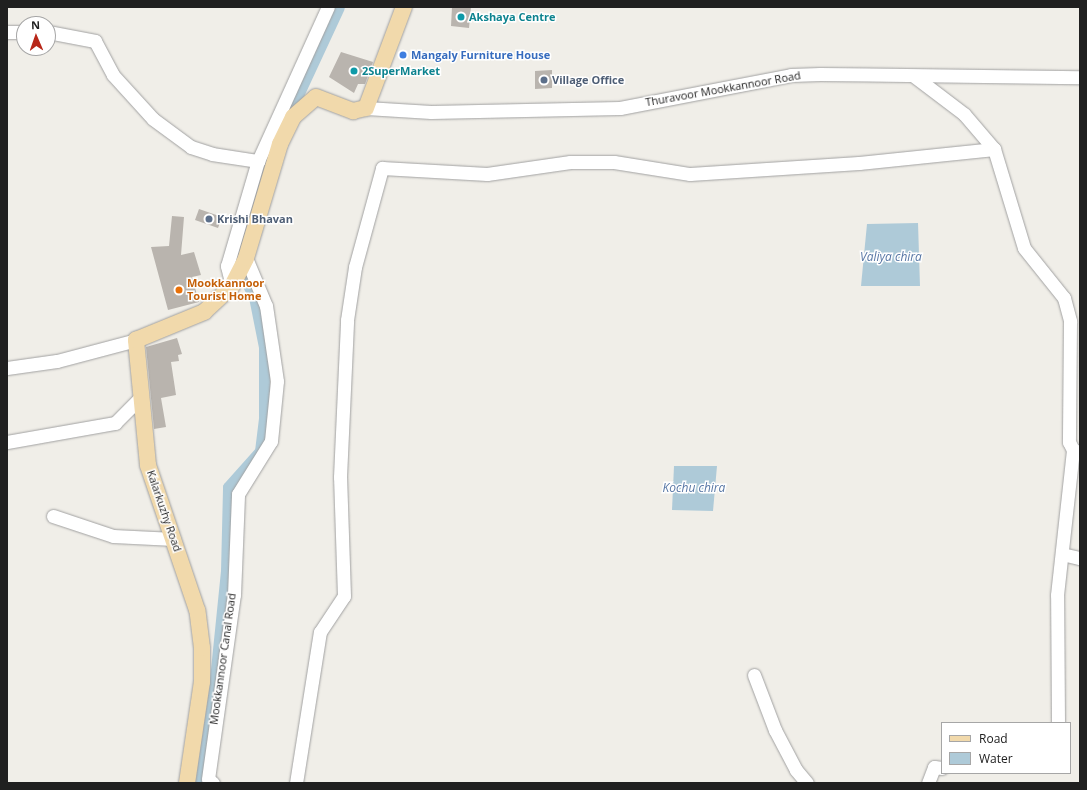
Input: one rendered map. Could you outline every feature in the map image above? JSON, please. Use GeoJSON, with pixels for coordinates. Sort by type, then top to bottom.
{"type":"FeatureCollection","features":[{"type":"Feature","properties":{"kind":"main road"},"geometry":{"type":"LineString","coordinates":[[136,340],[204,312],[240,272],[280,144],[293,117],[316,97],[354,111],[366,108],[404,7]]}},
{"type":"Feature","properties":{"kind":"main road","name":"Kalarkuzhy Road"},"geometry":{"type":"LineString","coordinates":[[136,340],[139,399],[148,465],[197,610],[202,648],[202,682],[187,783]]}},
{"type":"Feature","properties":{"kind":"street"},"geometry":{"type":"LineString","coordinates":[[240,272],[227,266],[258,161],[328,7]]}},
{"type":"Feature","properties":{"kind":"street"},"geometry":{"type":"LineString","coordinates":[[56,34],[95,41],[113,75],[153,119],[191,147],[212,154],[258,161]]}},
{"type":"Feature","properties":{"kind":"street","name":"Thuravoor Mookkannoor Road"},"geometry":{"type":"LineString","coordinates":[[366,108],[432,112],[620,108],[791,75],[1080,77]]}},
{"type":"Feature","properties":{"kind":"street"},"geometry":{"type":"LineString","coordinates":[[914,76],[964,114],[994,149],[1024,248],[1068,307],[1069,442],[1076,451],[1057,594],[1058,722]]}},
{"type":"Feature","properties":{"kind":"street"},"geometry":{"type":"LineString","coordinates":[[296,783],[320,632],[344,596],[340,477],[347,320],[355,267],[382,168],[487,174],[570,162],[614,162],[690,174],[859,163],[994,149]]}},
{"type":"Feature","properties":{"kind":"street","name":"Mookkannoor Canal Road"},"geometry":{"type":"LineString","coordinates":[[213,783],[208,779],[234,595],[238,494],[271,441],[277,381],[266,306],[240,272]]}},
{"type":"Feature","properties":{"kind":"street"},"geometry":{"type":"LineString","coordinates":[[7,368],[57,361],[136,340]]}},
{"type":"Feature","properties":{"kind":"street"},"geometry":{"type":"LineString","coordinates":[[7,442],[115,423],[139,399]]}},
{"type":"Feature","properties":{"kind":"street"},"geometry":{"type":"LineString","coordinates":[[53,516],[113,536],[174,539]]}},
{"type":"Feature","properties":{"kind":"street"},"geometry":{"type":"LineString","coordinates":[[1062,554],[1080,558]]}},
{"type":"Feature","properties":{"kind":"street"},"geometry":{"type":"LineString","coordinates":[[754,675],[775,730],[796,770],[807,783]]}},
{"type":"Feature","properties":{"kind":"street"},"geometry":{"type":"LineString","coordinates":[[928,783],[934,767],[941,768]]}},
{"type":"Feature","properties":{"kind":"water","name":"Valiya chira"},"geometry":{"type":"Polygon","coordinates":[[[918,223],[920,286],[861,286],[867,224],[918,223]]]}},
{"type":"Feature","properties":{"kind":"water","name":"Kochu chira"},"geometry":{"type":"Polygon","coordinates":[[[674,466],[717,466],[713,511],[672,510],[674,466]]]}},
{"type":"Feature","properties":{"kind":"building","name":"Akshaya Centre"},"geometry":{"type":"Polygon","coordinates":[[[452,7],[471,7],[469,28],[451,26],[452,7]]]}},
{"type":"Feature","properties":{"kind":"building","name":"2SuperMarket"},"geometry":{"type":"Polygon","coordinates":[[[341,52],[373,62],[365,84],[358,84],[354,93],[329,77],[341,52]]]}},
{"type":"Feature","properties":{"kind":"building","name":"Village Office"},"geometry":{"type":"Polygon","coordinates":[[[552,70],[552,88],[535,89],[535,71],[552,70]]]}},
{"type":"Feature","properties":{"kind":"building","name":"Krishi Bhavan"},"geometry":{"type":"Polygon","coordinates":[[[199,209],[222,217],[218,228],[195,220],[199,209]]]}},
{"type":"Feature","properties":{"kind":"building","name":"Mookkannoor Tourist Home"},"geometry":{"type":"Polygon","coordinates":[[[172,216],[184,217],[181,255],[194,252],[201,275],[192,277],[199,302],[168,310],[151,247],[169,246],[172,216]]]}},
{"type":"Feature","properties":{"kind":"building"},"geometry":{"type":"Polygon","coordinates":[[[177,338],[182,354],[178,355],[179,361],[171,362],[176,395],[161,398],[166,427],[154,429],[146,347],[177,338]]]}},
{"type":"Feature","properties":{"kind":"waterway"},"geometry":{"type":"LineString","coordinates":[[287,119],[339,7]]}},
{"type":"Feature","properties":{"kind":"waterway"},"geometry":{"type":"LineString","coordinates":[[240,272],[235,262],[272,151]]}},
{"type":"Feature","properties":{"kind":"waterway"},"geometry":{"type":"LineString","coordinates":[[201,783],[198,780],[214,689],[226,571],[228,487],[260,451],[264,416],[264,347],[254,297],[241,272]]}},
{"type":"Feature","properties":{"kind":"place","name":"Akshaya Centre"},"geometry":{"type":"Point","coordinates":[461,17]}},
{"type":"Feature","properties":{"kind":"place","name":"Mangaly Furniture House"},"geometry":{"type":"Point","coordinates":[403,55]}},
{"type":"Feature","properties":{"kind":"place","name":"2SuperMarket"},"geometry":{"type":"Point","coordinates":[354,71]}},
{"type":"Feature","properties":{"kind":"place","name":"Village Office"},"geometry":{"type":"Point","coordinates":[544,80]}},
{"type":"Feature","properties":{"kind":"place","name":"Krishi Bhavan"},"geometry":{"type":"Point","coordinates":[209,219]}},
{"type":"Feature","properties":{"kind":"place","name":"Mookkannoor Tourist Home"},"geometry":{"type":"Point","coordinates":[179,290]}}]}
